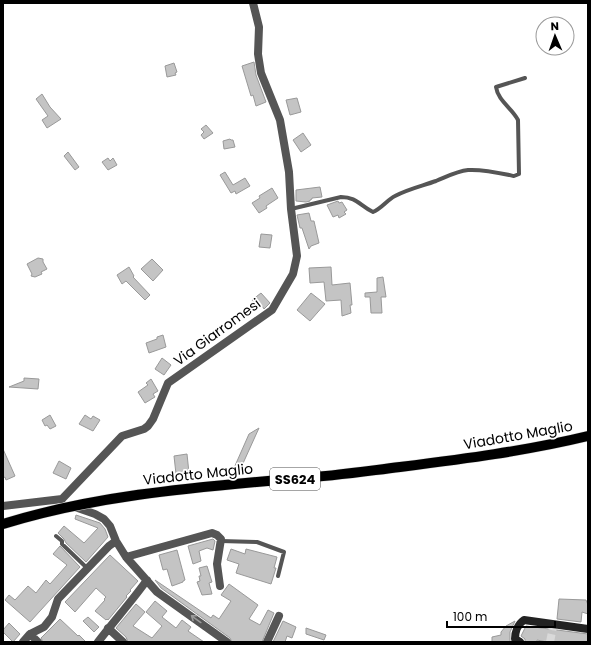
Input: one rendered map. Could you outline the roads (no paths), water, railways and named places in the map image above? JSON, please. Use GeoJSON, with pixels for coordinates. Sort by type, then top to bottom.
{"type":"FeatureCollection","features":[{"type":"Feature","properties":{"kind":"main road","name":"Viadotto Maglio"},"geometry":{"type":"LineString","coordinates":[[3,524],[34,514],[87,503],[143,494],[303,478],[469,458],[553,445],[588,436]]}},
{"type":"Feature","properties":{"kind":"main road"},"geometry":{"type":"LineString","coordinates":[[520,642],[515,639],[516,633],[521,622],[524,620],[553,626],[588,629]]}},
{"type":"Feature","properties":{"kind":"street","name":"Via Giarromesi"},"geometry":{"type":"LineString","coordinates":[[62,499],[122,436],[144,429],[148,426],[153,419],[156,408],[168,383],[272,310],[293,274],[297,256],[290,209],[289,172],[280,120],[261,73],[258,54],[259,27],[253,3]]}},
{"type":"Feature","properties":{"kind":"street"},"geometry":{"type":"LineString","coordinates":[[3,506],[62,499],[70,505],[95,514],[110,526],[116,541],[126,557],[157,592],[227,642]]}},
{"type":"Feature","properties":{"kind":"street"},"geometry":{"type":"LineString","coordinates":[[126,557],[212,533],[220,536],[221,541],[217,564],[220,586]]}},
{"type":"Feature","properties":{"kind":"street"},"geometry":{"type":"LineString","coordinates":[[23,642],[30,634],[44,627],[52,617],[58,599],[109,546],[116,541]]}},
{"type":"Feature","properties":{"kind":"street"},"geometry":{"type":"LineString","coordinates":[[98,642],[147,580]]}},
{"type":"Feature","properties":{"kind":"street"},"geometry":{"type":"LineString","coordinates":[[267,642],[279,616]]}},
{"type":"Feature","properties":{"kind":"street"},"geometry":{"type":"LineString","coordinates":[[108,628],[123,642]]}},
{"type":"Feature","properties":{"kind":"street"},"geometry":{"type":"LineString","coordinates":[[30,634],[38,642]]}},
{"type":"Feature","properties":{"kind":"lane"},"geometry":{"type":"LineString","coordinates":[[290,209],[341,197],[349,197],[355,199],[368,210],[373,212],[378,210],[393,197],[408,189],[457,172],[468,170],[514,176],[519,174],[518,120],[516,115],[498,96],[496,87],[525,78]]}},
{"type":"Feature","properties":{"kind":"lane"},"geometry":{"type":"LineString","coordinates":[[56,536],[62,541],[62,544],[88,568]]}},
{"type":"Feature","properties":{"kind":"lane"},"geometry":{"type":"LineString","coordinates":[[221,541],[257,542],[284,552],[278,576]]}},
{"type":"Feature","properties":{"kind":"tunnel"},"geometry":{"type":"LineString","coordinates":[[550,642],[553,627]]}}]}
